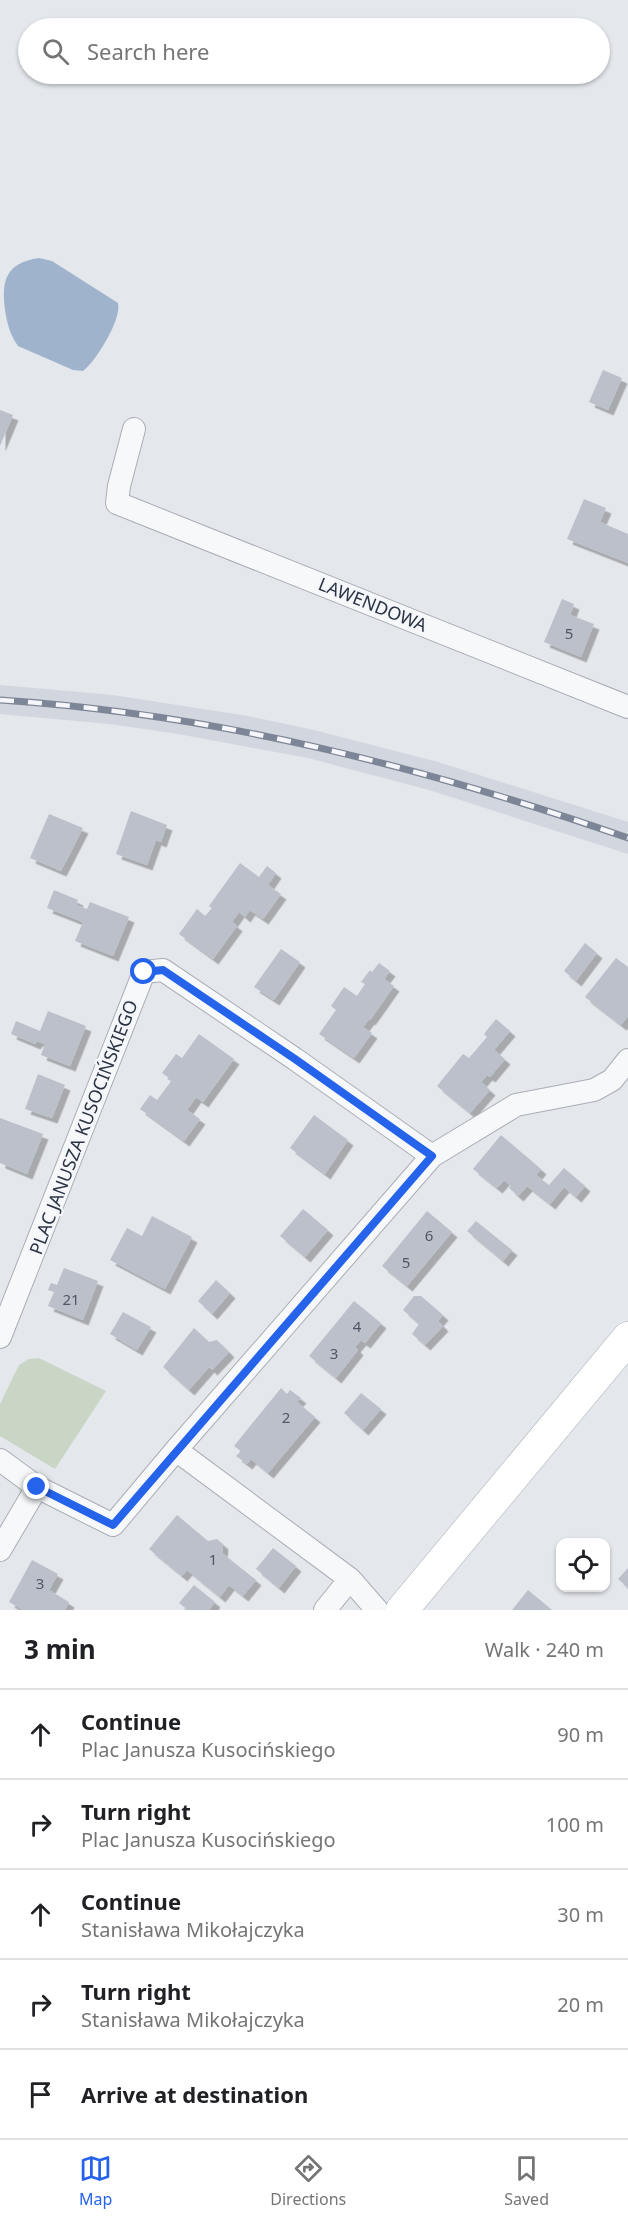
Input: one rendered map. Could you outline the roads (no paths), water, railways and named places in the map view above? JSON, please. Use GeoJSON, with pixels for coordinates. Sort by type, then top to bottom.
{"type":"FeatureCollection","features":[{"type":"Feature","properties":{"kind":"main road"},"geometry":{"type":"LineString","coordinates":[[402,1610],[628,1338]]}},
{"type":"Feature","properties":{"kind":"street","name":"LAWENDOWA"},"geometry":{"type":"LineString","coordinates":[[134,429],[119,486],[117,503],[628,707]]}},
{"type":"Feature","properties":{"kind":"street","name":"PLAC JANUSZA KUSOCIŃSKIEGO"},"geometry":{"type":"LineString","coordinates":[[0,1337],[144,972],[163,970],[295,1059],[432,1156]]}},
{"type":"Feature","properties":{"kind":"street"},"geometry":{"type":"LineString","coordinates":[[0,1460],[37,1487],[113,1525],[432,1156],[516,1106],[594,1090],[612,1080],[628,1060]]}},
{"type":"Feature","properties":{"kind":"street"},"geometry":{"type":"LineString","coordinates":[[176,1450],[350,1579],[377,1610]]}},
{"type":"Feature","properties":{"kind":"street"},"geometry":{"type":"LineString","coordinates":[[0,1550],[37,1487]]}},
{"type":"Feature","properties":{"kind":"street"},"geometry":{"type":"LineString","coordinates":[[325,1610],[350,1579]]}},
{"type":"Feature","properties":{"kind":"water"},"geometry":{"type":"Polygon","coordinates":[[[39,258],[52,261],[118,303],[116,319],[107,339],[83,371],[73,370],[18,346],[11,333],[5,310],[5,282],[8,275],[19,264],[39,258]]]}},
{"type":"Feature","properties":{"kind":"railway"},"geometry":{"type":"LineString","coordinates":[[0,700],[161,717],[318,748],[474,788],[628,838]]}}]}
